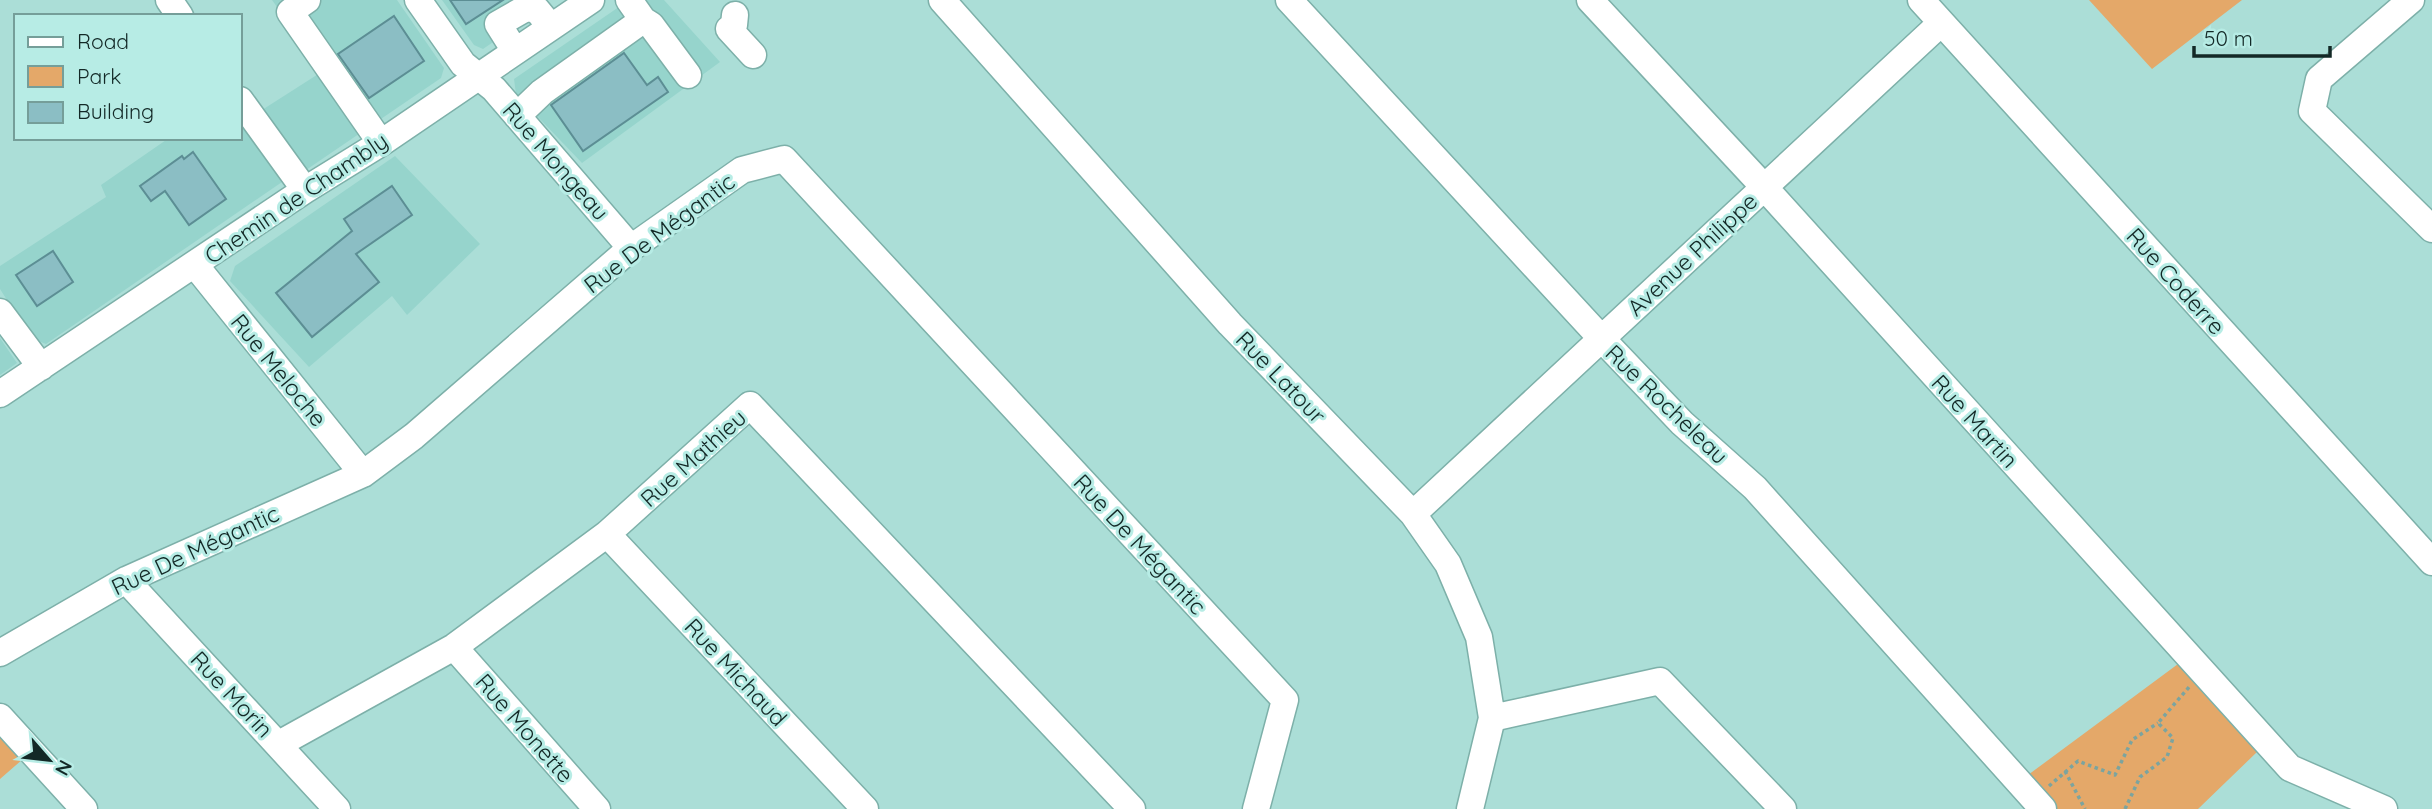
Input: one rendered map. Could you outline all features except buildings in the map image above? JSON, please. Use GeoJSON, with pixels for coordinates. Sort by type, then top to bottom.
{"type":"FeatureCollection","features":[{"type":"Feature","properties":{"kind":"street"},"geometry":{"type":"LineString","coordinates":[[307,0],[290,12],[381,143]]}},
{"type":"Feature","properties":{"kind":"street","name":"Rue Latour"},"geometry":{"type":"LineString","coordinates":[[942,0],[1230,324],[1413,514],[1448,564],[1479,637],[1492,718],[1470,809]]}},
{"type":"Feature","properties":{"kind":"street","name":"Rue Rocheleau"},"geometry":{"type":"LineString","coordinates":[[1289,0],[1601,338],[1682,423],[1755,488],[2046,798]]}},
{"type":"Feature","properties":{"kind":"street","name":"Rue Martin"},"geometry":{"type":"LineString","coordinates":[[1590,0],[1764,187],[2290,768],[2384,809]]}},
{"type":"Feature","properties":{"kind":"street","name":"Rue Coderre"},"geometry":{"type":"LineString","coordinates":[[1920,0],[2432,562]]}},
{"type":"Feature","properties":{"kind":"street"},"geometry":{"type":"LineString","coordinates":[[2411,0],[2319,79],[2312,111],[2432,229]]}},
{"type":"Feature","properties":{"kind":"street","name":"Rue Mongeau"},"geometry":{"type":"LineString","coordinates":[[430,4],[463,64],[494,89],[631,248]]}},
{"type":"Feature","properties":{"kind":"street","name":"Chemin de Chambly"},"geometry":{"type":"LineString","coordinates":[[0,394],[305,190],[381,143],[551,27],[576,4]]}},
{"type":"Feature","properties":{"kind":"street"},"geometry":{"type":"LineString","coordinates":[[517,116],[636,10],[688,75]]}},
{"type":"Feature","properties":{"kind":"street"},"geometry":{"type":"LineString","coordinates":[[734,12],[734,25],[729,29],[753,55]]}},
{"type":"Feature","properties":{"kind":"street","name":"Avenue Philippe"},"geometry":{"type":"LineString","coordinates":[[1413,514],[1941,23]]}},
{"type":"Feature","properties":{"kind":"street"},"geometry":{"type":"LineString","coordinates":[[242,103],[305,190]]}},
{"type":"Feature","properties":{"kind":"street","name":"Rue De Mégantic"},"geometry":{"type":"LineString","coordinates":[[0,653],[126,580],[363,474],[414,436],[631,248],[741,170],[784,159],[1285,701],[1256,809]]}},
{"type":"Feature","properties":{"kind":"street","name":"Rue Meloche"},"geometry":{"type":"LineString","coordinates":[[195,265],[363,474]]}},
{"type":"Feature","properties":{"kind":"street"},"geometry":{"type":"LineString","coordinates":[[0,312],[41,367]]}},
{"type":"Feature","properties":{"kind":"street","name":"Rue Mathieu"},"geometry":{"type":"LineString","coordinates":[[279,744],[454,647],[607,534],[750,405],[1132,809]]}},
{"type":"Feature","properties":{"kind":"street","name":"Rue Michaud"},"geometry":{"type":"LineString","coordinates":[[607,534],[865,809]]}},
{"type":"Feature","properties":{"kind":"street","name":"Rue Morin"},"geometry":{"type":"LineString","coordinates":[[126,580],[337,809]]}},
{"type":"Feature","properties":{"kind":"street","name":"Rue Monette"},"geometry":{"type":"LineString","coordinates":[[454,647],[597,809]]}},
{"type":"Feature","properties":{"kind":"street"},"geometry":{"type":"LineString","coordinates":[[1492,718],[1660,681],[1783,809]]}},
{"type":"Feature","properties":{"kind":"street"},"geometry":{"type":"LineString","coordinates":[[0,717],[84,809]]}},
{"type":"Feature","properties":{"kind":"path"},"geometry":{"type":"LineString","coordinates":[[2046,798],[2066,771],[2078,761],[2116,775],[2132,740],[2158,723],[2194,681]]}},
{"type":"Feature","properties":{"kind":"path"},"geometry":{"type":"LineString","coordinates":[[2125,809],[2140,777],[2167,757],[2173,738],[2158,723]]}},
{"type":"Feature","properties":{"kind":"path"},"geometry":{"type":"LineString","coordinates":[[2066,771],[2085,809]]}},
{"type":"Feature","properties":{"kind":"shaded area"},"geometry":{"type":"Polygon","coordinates":[[[272,0],[397,0],[444,68],[441,78],[306,170],[262,110],[323,71],[272,0]]]}},
{"type":"Feature","properties":{"kind":"shaded area"},"geometry":{"type":"Polygon","coordinates":[[[442,0],[546,0],[549,4],[483,49],[474,45],[442,0]]]}},
{"type":"Feature","properties":{"kind":"shaded area"},"geometry":{"type":"Polygon","coordinates":[[[629,0],[664,0],[720,62],[582,163],[516,94],[514,79],[629,0]]]}},
{"type":"Feature","properties":{"kind":"shaded area"},"geometry":{"type":"Polygon","coordinates":[[[242,125],[282,182],[46,344],[31,338],[0,289],[0,266],[106,197],[101,185],[166,140],[242,140],[242,125]]]}},
{"type":"Feature","properties":{"kind":"shaded area"},"geometry":{"type":"Polygon","coordinates":[[[395,156],[480,244],[407,315],[392,296],[309,367],[230,281],[235,266],[395,156]]]}},
{"type":"Feature","properties":{"kind":"shaded area"},"geometry":{"type":"Polygon","coordinates":[[[0,338],[17,363],[0,375],[0,338]]]}},
{"type":"Feature","properties":{"kind":"green space"},"geometry":{"type":"Polygon","coordinates":[[[2089,0],[2242,0],[2152,69],[2089,0]]]}},
{"type":"Feature","properties":{"kind":"green space"},"geometry":{"type":"Polygon","coordinates":[[[2178,664],[2257,752],[2198,809],[2055,809],[2028,775],[2178,664]]]}},
{"type":"Feature","properties":{"kind":"green space"},"geometry":{"type":"Polygon","coordinates":[[[0,733],[23,759],[0,779],[0,733]]]}}]}
